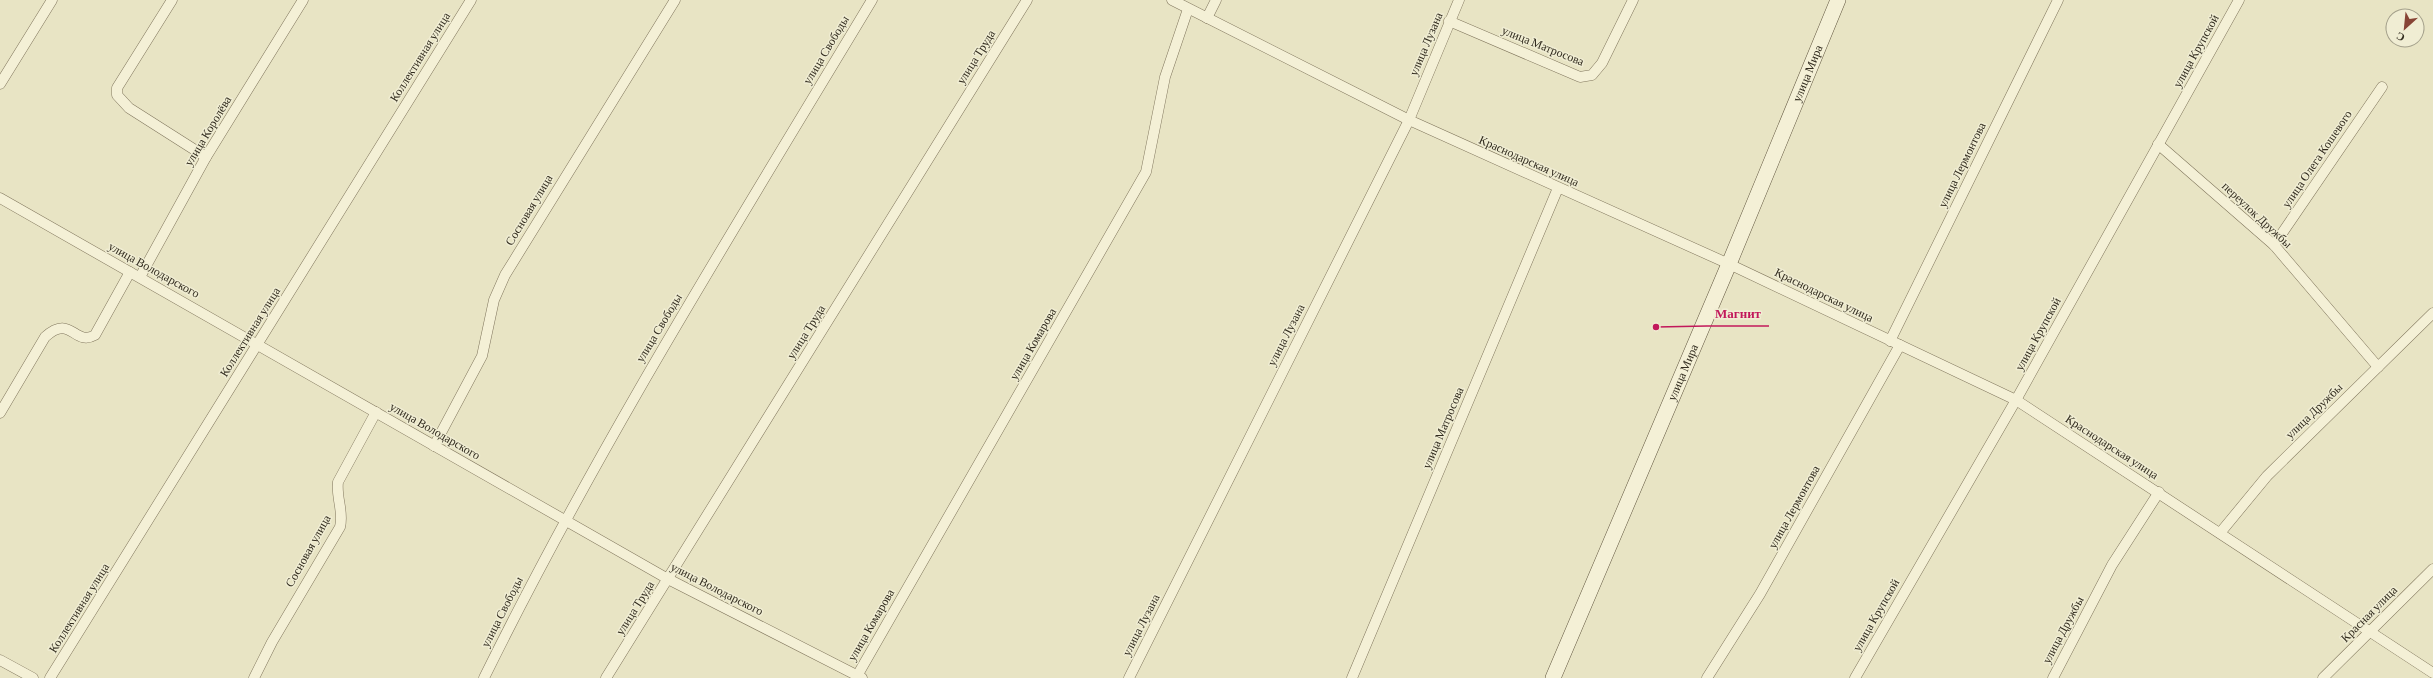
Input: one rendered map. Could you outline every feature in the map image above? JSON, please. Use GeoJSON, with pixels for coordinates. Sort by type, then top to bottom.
{"type":"FeatureCollection","features":[{"type":"Feature","properties":{"kind":"main road","name":"улица Мира"},"geometry":{"type":"LineString","coordinates":[[1552,678],[1729,264],[1838,0]]}},
{"type":"Feature","properties":{"kind":"street"},"geometry":{"type":"LineString","coordinates":[[0,84],[52,0]]}},
{"type":"Feature","properties":{"kind":"street"},"geometry":{"type":"LineString","coordinates":[[172,0],[117,88],[118,95],[129,108],[206,157]]}},
{"type":"Feature","properties":{"kind":"street","name":"улица Королёва"},"geometry":{"type":"LineString","coordinates":[[140,277],[206,157],[303,0]]}},
{"type":"Feature","properties":{"kind":"street","name":"Коллективная улица"},"geometry":{"type":"LineString","coordinates":[[50,678],[471,0]]}},
{"type":"Feature","properties":{"kind":"street","name":"Сосновая улица"},"geometry":{"type":"LineString","coordinates":[[434,446],[482,356],[494,300],[505,275],[675,0]]}},
{"type":"Feature","properties":{"kind":"street","name":"улица Свободы"},"geometry":{"type":"LineString","coordinates":[[484,678],[565,520],[658,354],[872,0]]}},
{"type":"Feature","properties":{"kind":"street","name":"улица Труда"},"geometry":{"type":"LineString","coordinates":[[606,678],[1027,0]]}},
{"type":"Feature","properties":{"kind":"street","name":"Краснодарская улица"},"geometry":{"type":"LineString","coordinates":[[1172,0],[1409,120],[1729,264],[2016,400],[2371,630],[2433,673]]}},
{"type":"Feature","properties":{"kind":"street"},"geometry":{"type":"LineString","coordinates":[[1207,18],[1216,0]]}},
{"type":"Feature","properties":{"kind":"street","name":"улица Лузана"},"geometry":{"type":"LineString","coordinates":[[1129,678],[1409,120],[1459,0]]}},
{"type":"Feature","properties":{"kind":"street","name":"улица Матросова"},"geometry":{"type":"LineString","coordinates":[[1449,21],[1580,77],[1592,76],[1602,63],[1633,0]]}},
{"type":"Feature","properties":{"kind":"street","name":"улица Лермонтова"},"geometry":{"type":"LineString","coordinates":[[1890,341],[2058,0]]}},
{"type":"Feature","properties":{"kind":"street","name":"улица Крупской"},"geometry":{"type":"LineString","coordinates":[[1855,678],[2016,400],[2239,0]]}},
{"type":"Feature","properties":{"kind":"street","name":"улица Комарова"},"geometry":{"type":"LineString","coordinates":[[860,677],[1146,172],[1165,77],[1188,9]]}},
{"type":"Feature","properties":{"kind":"street","name":"улица Олега Кошевого"},"geometry":{"type":"LineString","coordinates":[[2274,245],[2382,87]]}},
{"type":"Feature","properties":{"kind":"street","name":"переулок Дружбы"},"geometry":{"type":"LineString","coordinates":[[2158,144],[2274,245],[2378,367]]}},
{"type":"Feature","properties":{"kind":"street","name":"улица Матросова"},"geometry":{"type":"LineString","coordinates":[[1352,678],[1558,188]]}},
{"type":"Feature","properties":{"kind":"street","name":"улица Володарского"},"geometry":{"type":"LineString","coordinates":[[0,198],[668,579],[860,677]]}},
{"type":"Feature","properties":{"kind":"street"},"geometry":{"type":"LineString","coordinates":[[0,413],[45,337],[54,329],[64,328],[83,338],[89,338],[95,335],[130,272]]}},
{"type":"Feature","properties":{"kind":"street","name":"улица Дружбы"},"geometry":{"type":"LineString","coordinates":[[2220,533],[2267,476],[2433,313]]}},
{"type":"Feature","properties":{"kind":"street","name":"улица Лермонтова"},"geometry":{"type":"LineString","coordinates":[[1707,678],[1760,594],[1900,346]]}},
{"type":"Feature","properties":{"kind":"street","name":"Сосновая улица"},"geometry":{"type":"LineString","coordinates":[[254,678],[272,642],[340,527],[342,518],[336,494],[338,482],[376,412]]}},
{"type":"Feature","properties":{"kind":"street","name":"улица Дружбы"},"geometry":{"type":"LineString","coordinates":[[2052,678],[2112,565],[2159,492]]}},
{"type":"Feature","properties":{"kind":"street","name":"Красная улица"},"geometry":{"type":"LineString","coordinates":[[2323,678],[2433,569]]}},
{"type":"Feature","properties":{"kind":"street"},"geometry":{"type":"LineString","coordinates":[[0,660],[33,678]]}},
{"type":"Feature","properties":{"kind":"place","name":"Магнит"},"geometry":{"type":"Point","coordinates":[1656,327]}}]}
